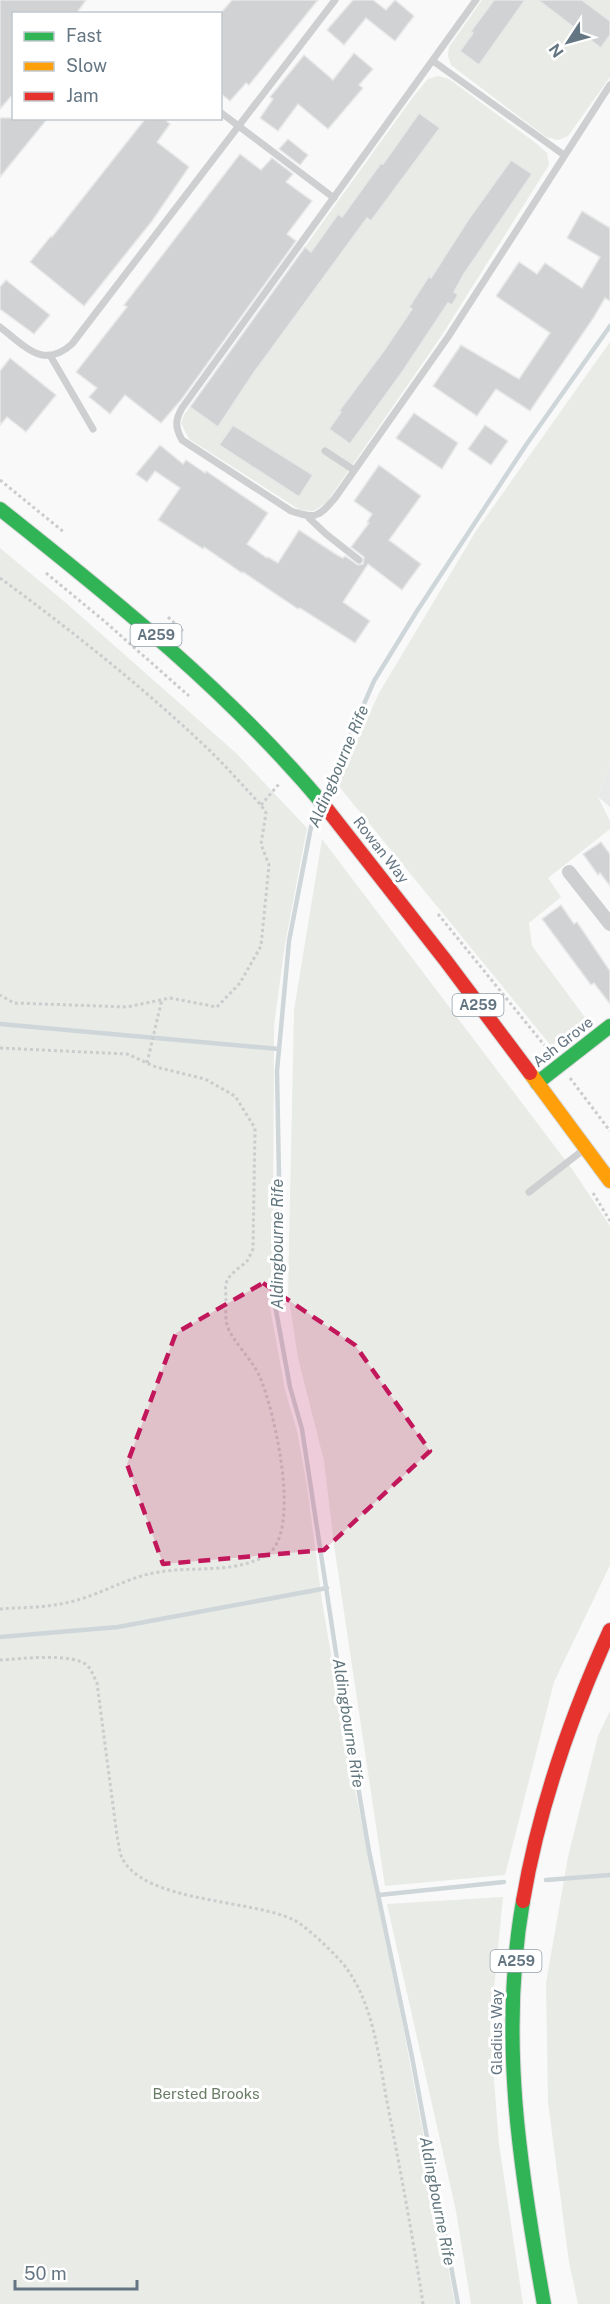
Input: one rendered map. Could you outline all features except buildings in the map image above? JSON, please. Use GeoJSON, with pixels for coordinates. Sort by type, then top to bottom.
{"type":"FeatureCollection","features":[{"type":"Feature","properties":{"kind":"main road","name":"Rowan Way"},"geometry":{"type":"LineString","coordinates":[[0,509],[115,600],[173,650],[299,775],[345,830],[446,961],[610,1180]]}},
{"type":"Feature","properties":{"kind":"main road","name":"Ash Grove"},"geometry":{"type":"LineString","coordinates":[[537,1083],[610,1026]]}},
{"type":"Feature","properties":{"kind":"main road","name":"Gladius Way"},"geometry":{"type":"LineString","coordinates":[[544,2304],[528,2216],[514,2105],[512,2013],[518,1934],[529,1858],[548,1785],[567,1724],[610,1630]]}},
{"type":"Feature","properties":{"kind":"street"},"geometry":{"type":"LineString","coordinates":[[569,872],[609,919]]}},
{"type":"Feature","properties":{"kind":"lane"},"geometry":{"type":"LineString","coordinates":[[0,327],[42,357],[62,354],[72,344],[335,0]]}},
{"type":"Feature","properties":{"kind":"lane"},"geometry":{"type":"LineString","coordinates":[[359,560],[309,518],[291,511],[183,440],[177,431],[175,420],[476,0]]}},
{"type":"Feature","properties":{"kind":"lane"},"geometry":{"type":"LineString","coordinates":[[433,61],[564,155]]}},
{"type":"Feature","properties":{"kind":"lane"},"geometry":{"type":"LineString","coordinates":[[309,518],[325,510],[448,337],[610,85]]}},
{"type":"Feature","properties":{"kind":"lane"},"geometry":{"type":"LineString","coordinates":[[222,113],[334,198]]}},
{"type":"Feature","properties":{"kind":"lane"},"geometry":{"type":"LineString","coordinates":[[51,357],[93,429]]}},
{"type":"Feature","properties":{"kind":"lane"},"geometry":{"type":"LineString","coordinates":[[325,451],[354,470]]}},
{"type":"Feature","properties":{"kind":"lane"},"geometry":{"type":"LineString","coordinates":[[529,1192],[586,1148]]}},
{"type":"Feature","properties":{"kind":"path"},"geometry":{"type":"LineString","coordinates":[[43,571],[103,620],[197,704]]}},
{"type":"Feature","properties":{"kind":"path"},"geometry":{"type":"LineString","coordinates":[[0,578],[65,626],[163,707],[210,751],[261,805],[266,813],[261,844],[269,865],[261,946],[240,983],[217,1007],[170,998],[127,1007],[14,1003],[0,995]]}},
{"type":"Feature","properties":{"kind":"path"},"geometry":{"type":"LineString","coordinates":[[261,805],[279,784],[284,791]]}},
{"type":"Feature","properties":{"kind":"path"},"geometry":{"type":"LineString","coordinates":[[432,907],[560,1065],[610,1131]]}},
{"type":"Feature","properties":{"kind":"path"},"geometry":{"type":"LineString","coordinates":[[147,1063],[162,999]]}},
{"type":"Feature","properties":{"kind":"path"},"geometry":{"type":"LineString","coordinates":[[0,1048],[127,1054],[156,1068],[205,1079],[235,1096],[255,1128],[253,1249],[248,1260],[226,1283],[226,1305],[228,1326],[259,1376],[268,1400],[277,1439],[285,1512],[281,1536],[276,1548],[265,1556],[212,1570],[170,1569],[144,1575],[57,1605],[0,1609]]}},
{"type":"Feature","properties":{"kind":"path"},"geometry":{"type":"LineString","coordinates":[[0,1660],[74,1659],[87,1665],[93,1674],[97,1683],[117,1836],[122,1857],[131,1871],[158,1886],[295,1920],[347,1968],[364,1998],[376,2046],[411,2225],[423,2304]]}},
{"type":"Feature","properties":{"kind":"highlighted area"},"geometry":{"type":"Polygon","coordinates":[[[263,1283],[355,1345],[430,1451],[324,1550],[163,1564],[127,1464],[176,1333],[263,1283]]]}},
{"type":"Feature","properties":{"kind":"shaded area"},"geometry":{"type":"Polygon","coordinates":[[[610,763],[610,807],[598,797],[610,763]]]}},
{"type":"Feature","properties":{"kind":"green space"},"geometry":{"type":"Polygon","coordinates":[[[482,0],[610,0],[610,77],[568,136],[558,140],[546,137],[451,65],[448,56],[449,47],[482,0]]]}},
{"type":"Feature","properties":{"kind":"green space"},"geometry":{"type":"Polygon","coordinates":[[[438,76],[449,79],[537,144],[547,153],[549,165],[440,338],[327,502],[314,511],[300,510],[189,439],[181,423],[184,415],[413,97],[428,79],[438,76]]]}},
{"type":"Feature","properties":{"kind":"green space"},"geometry":{"type":"Polygon","coordinates":[[[610,342],[610,763],[598,797],[610,821],[610,829],[548,878],[561,897],[529,923],[532,946],[587,1020],[552,1047],[337,784],[379,693],[476,531],[610,342]]]}},
{"type":"Feature","properties":{"kind":"green space","name":"Bersted Brooks"},"geometry":{"type":"Polygon","coordinates":[[[0,548],[236,753],[307,828],[285,944],[274,1026],[270,1307],[285,1390],[297,1431],[307,1486],[322,1601],[348,1755],[403,2026],[455,2304],[0,2304],[0,548]]]}},
{"type":"Feature","properties":{"kind":"green space"},"geometry":{"type":"Polygon","coordinates":[[[322,839],[572,1169],[610,1226],[610,1565],[554,1682],[505,1875],[385,1886],[334,1545],[324,1461],[298,1358],[288,1293],[294,1010],[322,839]]]}},
{"type":"Feature","properties":{"kind":"green space"},"geometry":{"type":"Polygon","coordinates":[[[610,1711],[610,2304],[578,2304],[569,2262],[548,2102],[546,1983],[568,1857],[598,1736],[610,1711]]]}},
{"type":"Feature","properties":{"kind":"green space"},"geometry":{"type":"Polygon","coordinates":[[[503,1897],[490,2029],[499,2144],[523,2304],[471,2304],[456,2211],[387,1904],[503,1897]]]}},
{"type":"Feature","properties":{"kind":"waterway","name":"Aldingbourne Rife"},"geometry":{"type":"LineString","coordinates":[[325,794],[374,681],[526,445],[610,326]]}},
{"type":"Feature","properties":{"kind":"waterway","name":"Aldingbourne Rife"},"geometry":{"type":"LineString","coordinates":[[318,810],[311,827],[289,941],[277,1071],[279,1177],[275,1305],[290,1387],[302,1429],[343,1699],[369,1851],[412,2057],[458,2304]]}},
{"type":"Feature","properties":{"kind":"waterway"},"geometry":{"type":"LineString","coordinates":[[0,1024],[279,1049]]}},
{"type":"Feature","properties":{"kind":"waterway"},"geometry":{"type":"LineString","coordinates":[[0,1637],[118,1627],[327,1588]]}},
{"type":"Feature","properties":{"kind":"waterway"},"geometry":{"type":"LineString","coordinates":[[546,1880],[610,1875]]}},
{"type":"Feature","properties":{"kind":"waterway"},"geometry":{"type":"LineString","coordinates":[[379,1895],[504,1882]]}},
{"type":"Feature","properties":{"kind":"traffic: fast"},"geometry":{"type":"LineString","coordinates":[[0,509],[128,613],[210,685],[287,763],[323,804]]}},
{"type":"Feature","properties":{"kind":"traffic: fast"},"geometry":{"type":"LineString","coordinates":[[537,1083],[610,1026]]}},
{"type":"Feature","properties":{"kind":"traffic: fast"},"geometry":{"type":"LineString","coordinates":[[523,1901],[516,1952],[513,2053],[520,2153],[544,2304]]}},
{"type":"Feature","properties":{"kind":"traffic: slow"},"geometry":{"type":"LineString","coordinates":[[530,1073],[610,1181]]}},
{"type":"Feature","properties":{"kind":"traffic: jam"},"geometry":{"type":"LineString","coordinates":[[323,804],[530,1073]]}},
{"type":"Feature","properties":{"kind":"traffic: jam"},"geometry":{"type":"LineString","coordinates":[[523,1901],[547,1797],[569,1729],[610,1630]]}}]}
